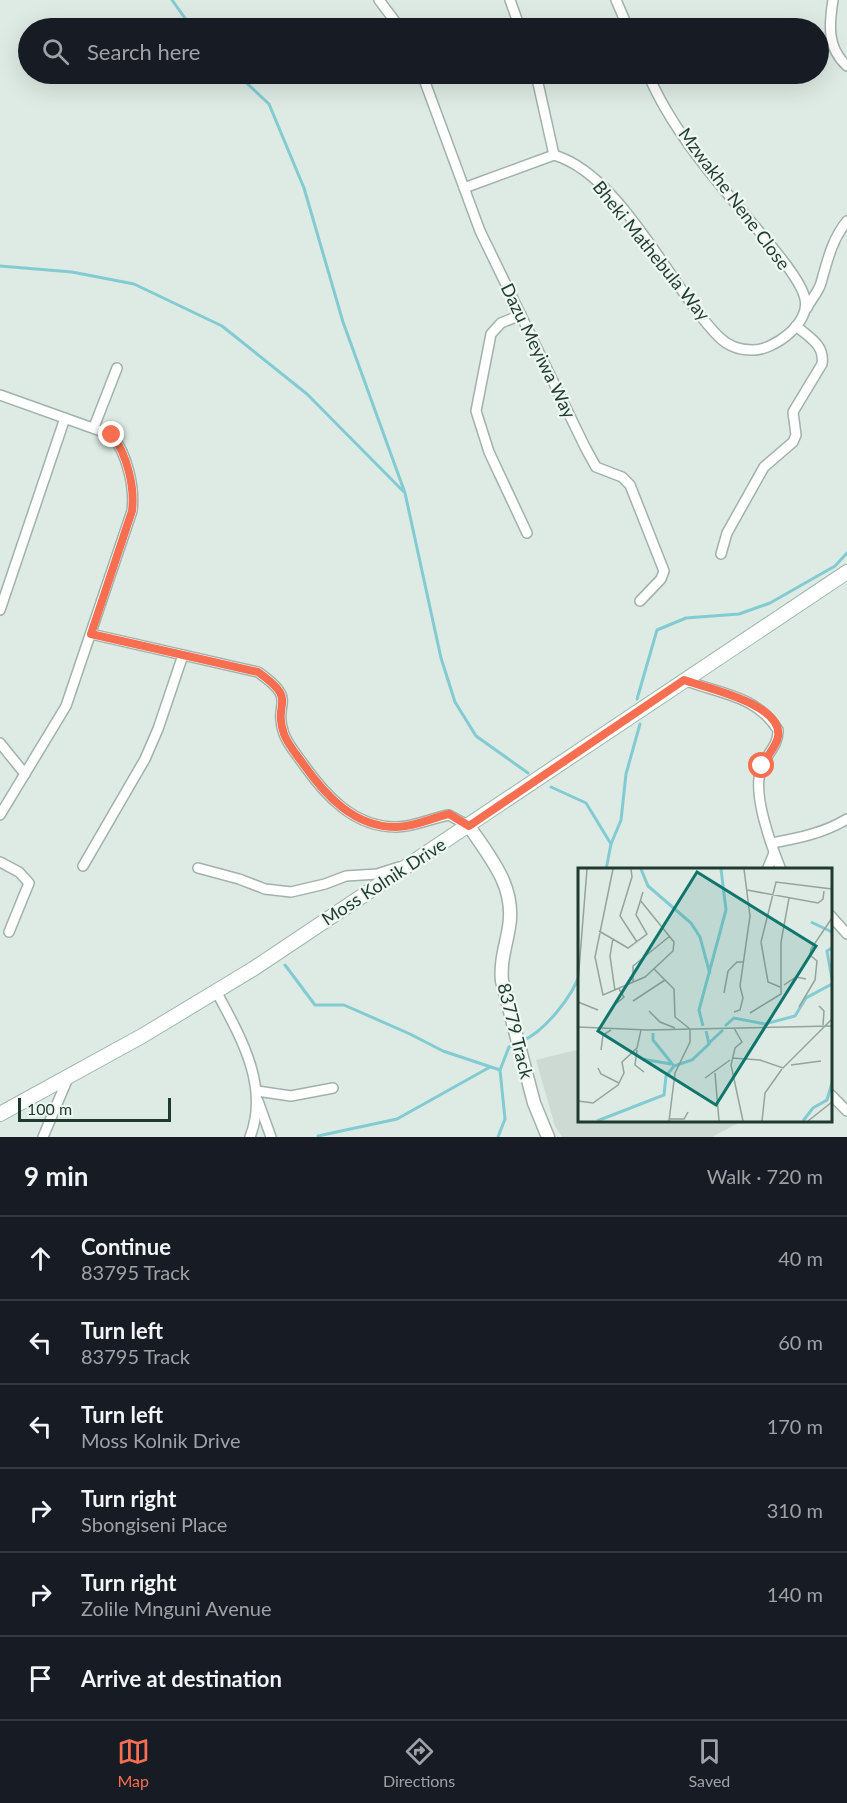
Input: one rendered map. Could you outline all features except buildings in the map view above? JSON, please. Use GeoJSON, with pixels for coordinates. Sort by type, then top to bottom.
{"type":"FeatureCollection","features":[{"type":"Feature","properties":{"kind":"main road","name":"Moss Kolnik Drive"},"geometry":{"type":"LineString","coordinates":[[0,1114],[216,991],[469,826],[847,572]]}},
{"type":"Feature","properties":{"kind":"street"},"geometry":{"type":"LineString","coordinates":[[379,0],[392,18]]}},
{"type":"Feature","properties":{"kind":"street"},"geometry":{"type":"LineString","coordinates":[[510,0],[516,18]]}},
{"type":"Feature","properties":{"kind":"street"},"geometry":{"type":"LineString","coordinates":[[616,0],[624,18]]}},
{"type":"Feature","properties":{"kind":"street"},"geometry":{"type":"LineString","coordinates":[[833,0],[831,38],[834,50],[847,66]]}},
{"type":"Feature","properties":{"kind":"street","name":"Dazu Meyiwa Way"},"geometry":{"type":"LineString","coordinates":[[426,84],[480,231],[596,467],[622,477],[638,502],[664,571],[661,579],[640,601]]}},
{"type":"Feature","properties":{"kind":"street"},"geometry":{"type":"LineString","coordinates":[[464,188],[554,155],[538,84]]}},
{"type":"Feature","properties":{"kind":"street","name":"Mzwakhe Nene Close"},"geometry":{"type":"LineString","coordinates":[[652,84],[711,174],[789,270],[805,298],[806,310]]}},
{"type":"Feature","properties":{"kind":"street","name":"Bheki Mathebula Way"},"geometry":{"type":"LineString","coordinates":[[554,155],[579,165],[603,187],[645,238],[719,338],[742,350],[758,350],[773,344],[796,326]]}},
{"type":"Feature","properties":{"kind":"street"},"geometry":{"type":"LineString","coordinates":[[721,554],[727,533],[764,467],[793,442],[796,435],[793,412],[822,364],[823,356],[819,345],[796,326],[817,292],[824,265],[838,233],[847,221]]}},
{"type":"Feature","properties":{"kind":"street"},"geometry":{"type":"LineString","coordinates":[[521,315],[501,324],[492,334],[476,411],[489,452],[527,533]]}},
{"type":"Feature","properties":{"kind":"street"},"geometry":{"type":"LineString","coordinates":[[94,427],[117,368]]}},
{"type":"Feature","properties":{"kind":"street"},"geometry":{"type":"LineString","coordinates":[[0,395],[106,431],[116,440],[125,462],[134,498],[132,511],[66,706],[0,815]]}},
{"type":"Feature","properties":{"kind":"street"},"geometry":{"type":"LineString","coordinates":[[0,610],[65,418]]}},
{"type":"Feature","properties":{"kind":"street"},"geometry":{"type":"LineString","coordinates":[[91,634],[246,667],[258,672],[279,689],[283,697],[282,722],[288,742],[322,789],[353,816],[383,826],[395,827],[418,824],[449,814],[469,826]]}},
{"type":"Feature","properties":{"kind":"street"},"geometry":{"type":"LineString","coordinates":[[83,866],[145,759],[158,729],[183,655]]}},
{"type":"Feature","properties":{"kind":"street"},"geometry":{"type":"LineString","coordinates":[[684,680],[755,705],[770,718],[778,730],[776,743],[762,766],[757,784],[774,853],[780,868]]}},
{"type":"Feature","properties":{"kind":"street"},"geometry":{"type":"LineString","coordinates":[[0,743],[25,774]]}},
{"type":"Feature","properties":{"kind":"street"},"geometry":{"type":"LineString","coordinates":[[772,843],[832,828],[847,819]]}},
{"type":"Feature","properties":{"kind":"street","name":"83779 Track"},"geometry":{"type":"LineString","coordinates":[[469,826],[500,872],[510,897],[511,916],[501,971],[504,994],[524,1058],[534,1103],[548,1137]]}},
{"type":"Feature","properties":{"kind":"street"},"geometry":{"type":"LineString","coordinates":[[768,868],[774,853]]}},
{"type":"Feature","properties":{"kind":"street"},"geometry":{"type":"LineString","coordinates":[[198,868],[265,889],[291,892],[325,884],[346,876],[388,871],[415,861]]}},
{"type":"Feature","properties":{"kind":"street"},"geometry":{"type":"LineString","coordinates":[[0,862],[19,872],[29,883],[9,932]]}},
{"type":"Feature","properties":{"kind":"street"},"geometry":{"type":"LineString","coordinates":[[832,916],[847,934]]}},
{"type":"Feature","properties":{"kind":"street"},"geometry":{"type":"LineString","coordinates":[[216,991],[251,1067],[271,1137]]}},
{"type":"Feature","properties":{"kind":"street"},"geometry":{"type":"LineString","coordinates":[[43,1137],[69,1076]]}},
{"type":"Feature","properties":{"kind":"street"},"geometry":{"type":"LineString","coordinates":[[258,1095],[280,1096],[333,1088]]}},
{"type":"Feature","properties":{"kind":"street"},"geometry":{"type":"LineString","coordinates":[[249,1137],[258,1095]]}},
{"type":"Feature","properties":{"kind":"street"},"geometry":{"type":"LineString","coordinates":[[832,1095],[847,1111]]}},
{"type":"Feature","properties":{"kind":"shaded area"},"geometry":{"type":"Polygon","coordinates":[[[578,1050],[578,1122],[740,1122],[712,1137],[562,1137],[555,1126],[536,1060],[578,1050]]]}},
{"type":"Feature","properties":{"kind":"waterway"},"geometry":{"type":"LineString","coordinates":[[172,0],[185,18]]}},
{"type":"Feature","properties":{"kind":"waterway"},"geometry":{"type":"LineString","coordinates":[[248,84],[269,104],[304,188],[343,322],[405,493],[441,658],[455,702],[476,736],[528,773]]}},
{"type":"Feature","properties":{"kind":"waterway"},"geometry":{"type":"LineString","coordinates":[[0,266],[72,272],[134,284],[222,326],[307,394],[403,491]]}},
{"type":"Feature","properties":{"kind":"waterway"},"geometry":{"type":"LineString","coordinates":[[637,699],[657,630],[686,618],[739,614],[770,603],[835,566],[847,553]]}},
{"type":"Feature","properties":{"kind":"waterway"},"geometry":{"type":"LineString","coordinates":[[611,844],[621,820],[626,774],[640,724]]}},
{"type":"Feature","properties":{"kind":"waterway"},"geometry":{"type":"LineString","coordinates":[[551,787],[586,803],[611,844],[606,868]]}},
{"type":"Feature","properties":{"kind":"waterway"},"geometry":{"type":"LineString","coordinates":[[285,965],[315,1005],[344,1005],[443,1051],[500,1070]]}},
{"type":"Feature","properties":{"kind":"waterway"},"geometry":{"type":"LineString","coordinates":[[522,1041],[539,1030],[557,1012],[578,978]]}},
{"type":"Feature","properties":{"kind":"waterway"},"geometry":{"type":"LineString","coordinates":[[498,1137],[505,1119],[500,1070],[509,1047],[516,1044]]}},
{"type":"Feature","properties":{"kind":"waterway"},"geometry":{"type":"LineString","coordinates":[[318,1136],[397,1119],[490,1067]]}},
{"type":"Feature","properties":{"kind":"route"},"geometry":{"type":"LineString","coordinates":[[112,435],[125,462],[134,498],[132,511],[91,634],[246,667],[258,672],[279,689],[283,697],[282,722],[288,742],[322,789],[353,816],[383,826],[405,827],[449,814],[469,826],[684,680],[747,701],[763,710],[778,730],[778,737],[762,766]]}}]}
